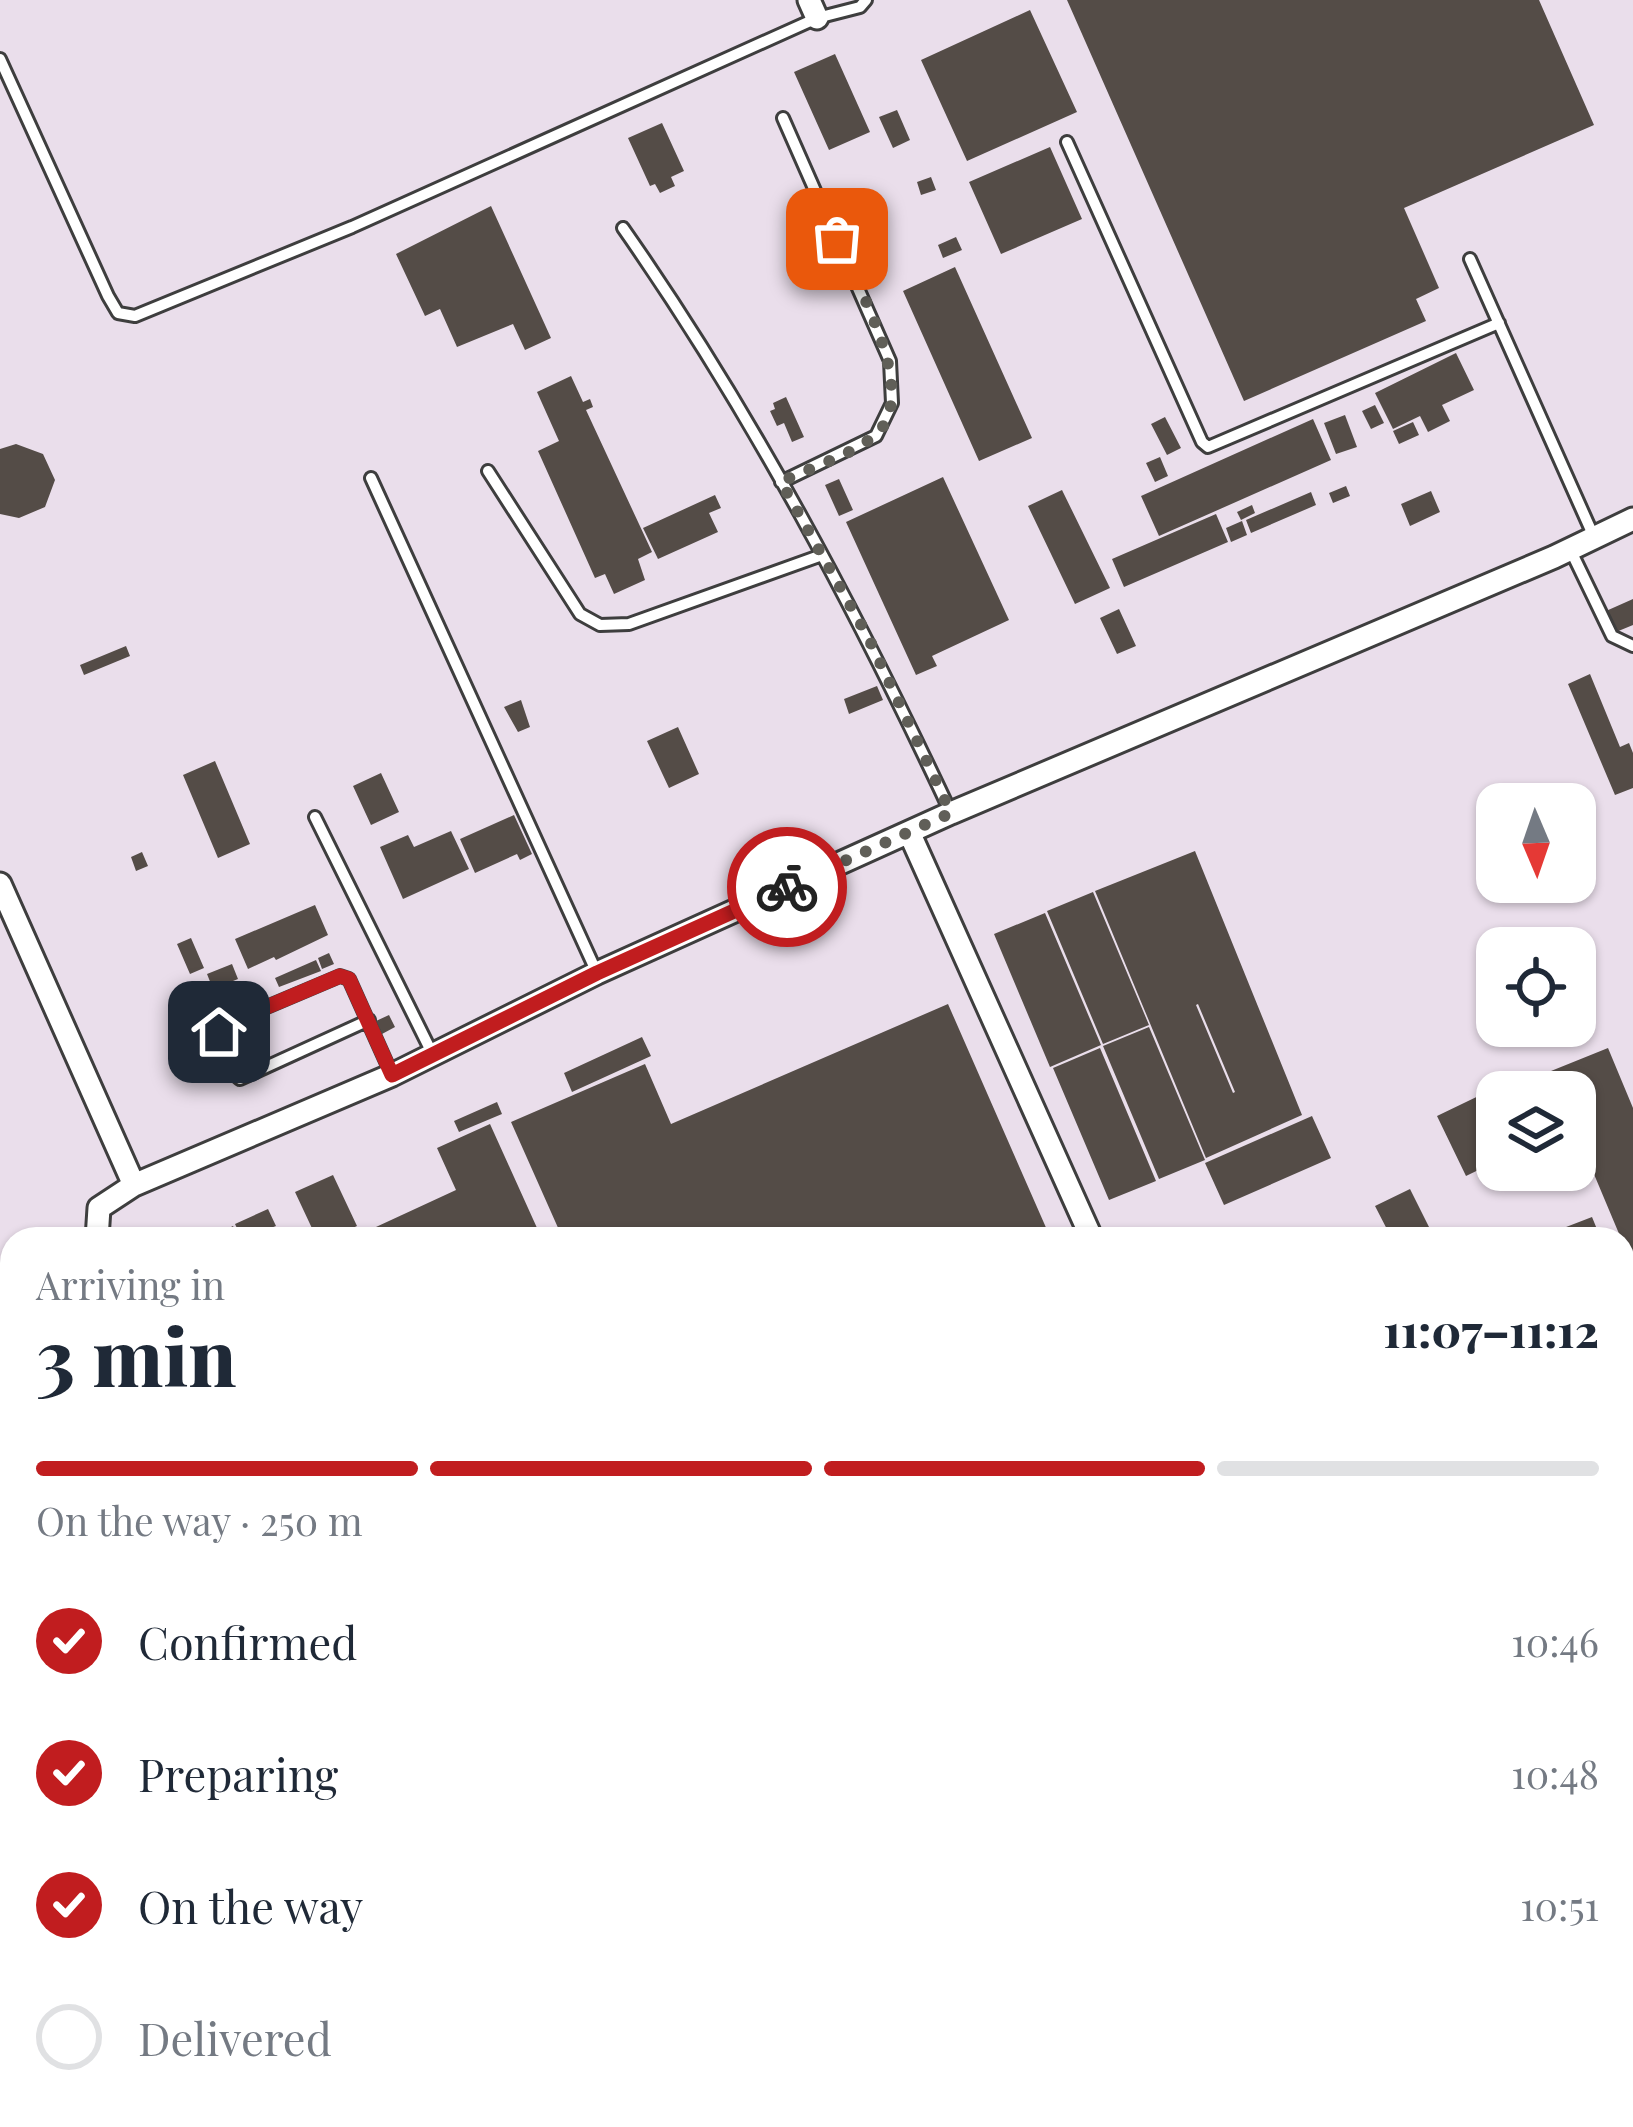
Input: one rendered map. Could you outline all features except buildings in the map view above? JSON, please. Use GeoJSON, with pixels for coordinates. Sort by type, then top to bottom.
{"type":"FeatureCollection","features":[{"type":"Feature","properties":{"kind":"street"},"geometry":{"type":"LineString","coordinates":[[98,1227],[99,1208],[134,1185],[392,1075],[597,973],[951,813],[1633,519]]}},
{"type":"Feature","properties":{"kind":"street"},"geometry":{"type":"LineString","coordinates":[[909,832],[1087,1227]]}},
{"type":"Feature","properties":{"kind":"street"},"geometry":{"type":"LineString","coordinates":[[0,884],[134,1185]]}},
{"type":"Feature","properties":{"kind":"lane"},"geometry":{"type":"LineString","coordinates":[[0,58],[108,296],[118,313],[135,316],[352,227],[813,9],[860,7],[866,0]]}},
{"type":"Feature","properties":{"kind":"lane"},"geometry":{"type":"LineString","coordinates":[[781,482],[876,436],[892,403],[890,361],[784,118]]}},
{"type":"Feature","properties":{"kind":"lane"},"geometry":{"type":"LineString","coordinates":[[1067,142],[1208,447],[1499,322]]}},
{"type":"Feature","properties":{"kind":"lane"},"geometry":{"type":"LineString","coordinates":[[623,228],[661,281],[868,637],[951,813]]}},
{"type":"Feature","properties":{"kind":"lane"},"geometry":{"type":"LineString","coordinates":[[1470,259],[1594,537]]}},
{"type":"Feature","properties":{"kind":"lane"},"geometry":{"type":"LineString","coordinates":[[488,471],[580,614],[600,625],[628,624],[822,555]]}},
{"type":"Feature","properties":{"kind":"lane"},"geometry":{"type":"LineString","coordinates":[[370,478],[597,973]]}},
{"type":"Feature","properties":{"kind":"lane"},"geometry":{"type":"LineString","coordinates":[[1570,549],[1612,636],[1633,646]]}},
{"type":"Feature","properties":{"kind":"lane"},"geometry":{"type":"LineString","coordinates":[[315,817],[433,1055]]}},
{"type":"Feature","properties":{"kind":"lane"},"geometry":{"type":"LineString","coordinates":[[369,1020],[240,1079],[219,1038],[224,1025],[340,976],[349,979],[369,1020],[392,1075]]}},
{"type":"Feature","properties":{"kind":"shaded area"},"geometry":{"type":"Polygon","coordinates":[[[0,0],[1633,0],[1633,1227],[0,1227],[0,0]]]}},
{"type":"Feature","properties":{"kind":"way so far"},"geometry":{"type":"LineString","coordinates":[[787,887],[951,813],[868,637],[781,482],[876,436],[892,403],[890,361],[837,239]]}},
{"type":"Feature","properties":{"kind":"route"},"geometry":{"type":"LineString","coordinates":[[219,1032],[224,1025],[340,976],[349,979],[392,1075],[597,973],[787,887]]}}]}
